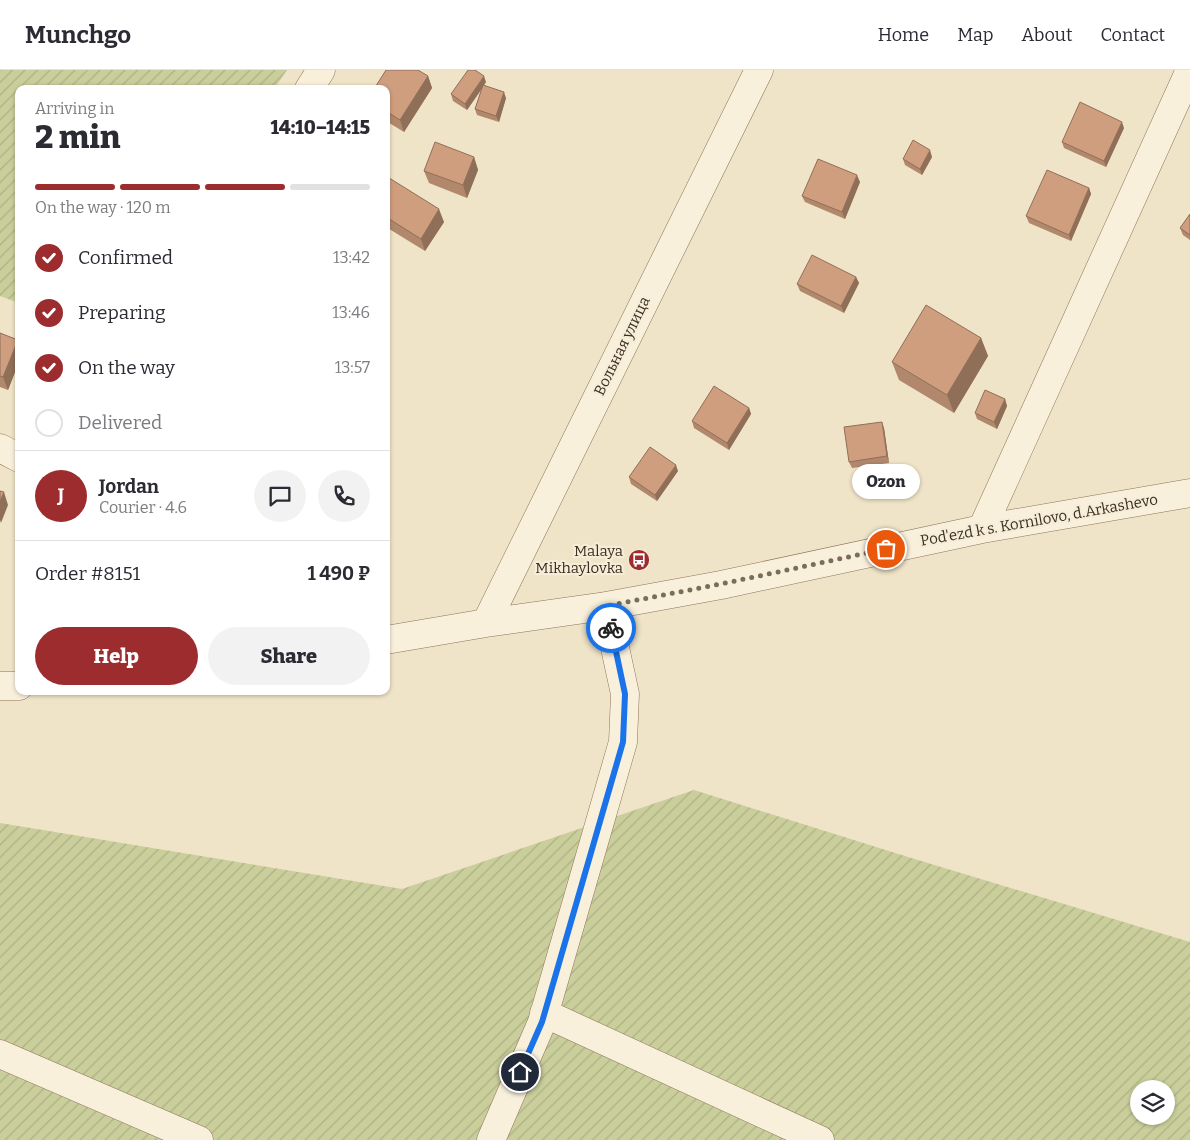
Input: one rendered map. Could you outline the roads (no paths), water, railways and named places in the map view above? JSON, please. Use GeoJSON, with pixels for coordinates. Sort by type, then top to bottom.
{"type":"FeatureCollection","features":[{"type":"Feature","properties":{"kind":"street"},"geometry":{"type":"LineString","coordinates":[[312,85],[322,70]]}},
{"type":"Feature","properties":{"kind":"street","name":"Вольная улица"},"geometry":{"type":"LineString","coordinates":[[486,623],[759,70]]}},
{"type":"Feature","properties":{"kind":"street"},"geometry":{"type":"LineString","coordinates":[[982,529],[1190,70]]}},
{"type":"Feature","properties":{"kind":"street"},"geometry":{"type":"LineString","coordinates":[[0,448],[15,456]]}},
{"type":"Feature","properties":{"kind":"street","name":"Pod'ezd k s. Kornilovo, d.Arkashevo"},"geometry":{"type":"LineString","coordinates":[[390,639],[606,606],[721,584],[982,529],[1190,493]]}},
{"type":"Feature","properties":{"kind":"street"},"geometry":{"type":"LineString","coordinates":[[491,1140],[542,1022],[623,742],[625,694],[606,606]]}},
{"type":"Feature","properties":{"kind":"street"},"geometry":{"type":"LineString","coordinates":[[0,686],[15,686]]}},
{"type":"Feature","properties":{"kind":"street"},"geometry":{"type":"LineString","coordinates":[[544,1013],[820,1140]]}},
{"type":"Feature","properties":{"kind":"street"},"geometry":{"type":"LineString","coordinates":[[0,1054],[199,1140]]}},
{"type":"Feature","properties":{"kind":"place","name":"Ozon"},"geometry":{"type":"Point","coordinates":[886,549]}},
{"type":"Feature","properties":{"kind":"place","name":"Malaya Mikhaylovka"},"geometry":{"type":"Point","coordinates":[639,560]}}]}
